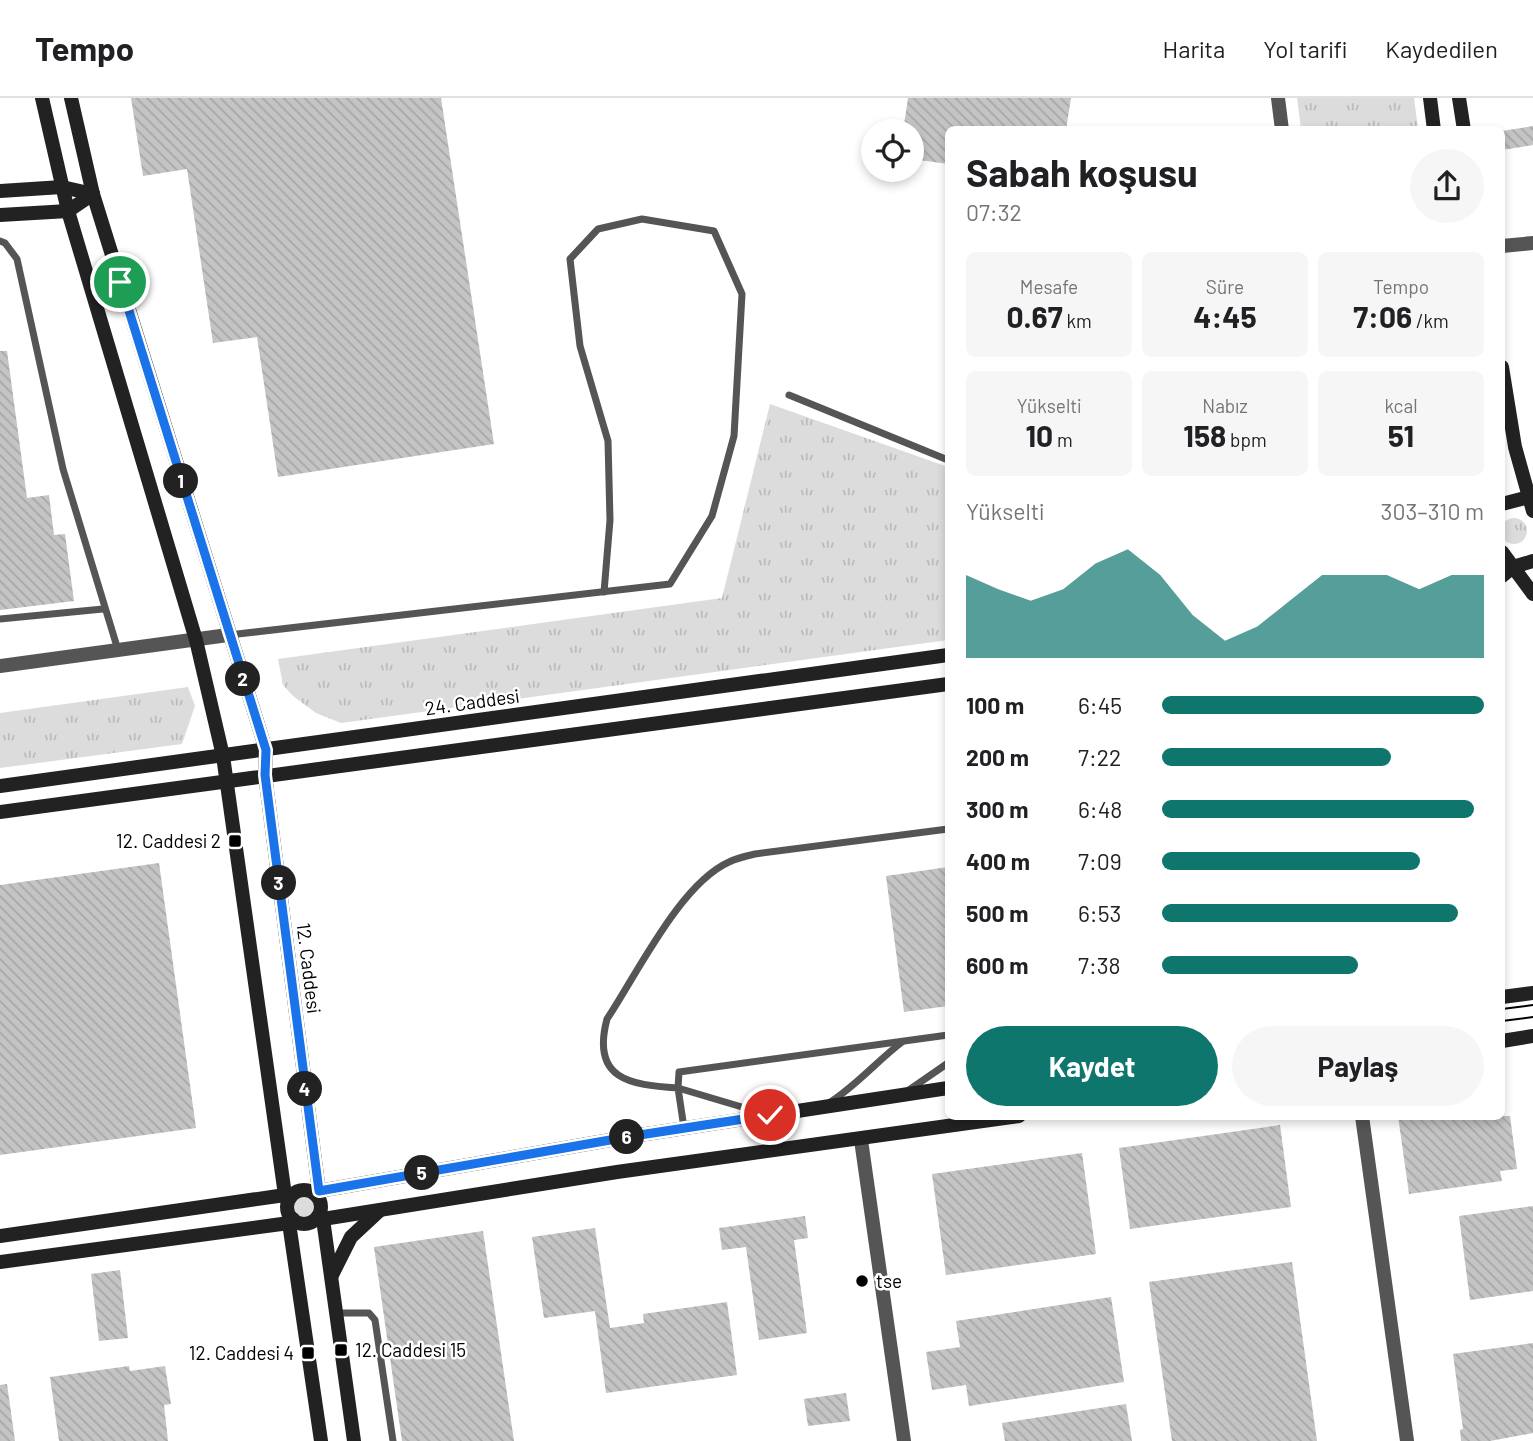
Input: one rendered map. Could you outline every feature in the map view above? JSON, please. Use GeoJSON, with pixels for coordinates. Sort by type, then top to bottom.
{"type":"FeatureCollection","features":[{"type":"Feature","properties":{"kind":"street"},"geometry":{"type":"LineString","coordinates":[[41,98],[68,211],[196,640],[223,756],[321,1441]]}},
{"type":"Feature","properties":{"kind":"street"},"geometry":{"type":"LineString","coordinates":[[71,98],[93,194],[228,635],[266,750]]}},
{"type":"Feature","properties":{"kind":"street"},"geometry":{"type":"LineString","coordinates":[[1278,98],[1282,126]]}},
{"type":"Feature","properties":{"kind":"street"},"geometry":{"type":"LineString","coordinates":[[1430,98],[1434,126]]}},
{"type":"Feature","properties":{"kind":"street"},"geometry":{"type":"LineString","coordinates":[[1459,98],[1463,126]]}},
{"type":"Feature","properties":{"kind":"street"},"geometry":{"type":"LineString","coordinates":[[0,191],[62,187],[93,194]]}},
{"type":"Feature","properties":{"kind":"street"},"geometry":{"type":"LineString","coordinates":[[0,215],[68,211],[93,194]]}},
{"type":"Feature","properties":{"kind":"street"},"geometry":{"type":"LineString","coordinates":[[1505,246],[1533,243]]}},
{"type":"Feature","properties":{"kind":"street"},"geometry":{"type":"LineString","coordinates":[[1505,385],[1515,447],[1531,504],[1505,504]]}},
{"type":"Feature","properties":{"kind":"street"},"geometry":{"type":"LineString","coordinates":[[1533,561],[1507,571],[1533,594]]}},
{"type":"Feature","properties":{"kind":"street"},"geometry":{"type":"LineString","coordinates":[[0,666],[228,635]]}},
{"type":"Feature","properties":{"kind":"street","name":"24. Caddesi"},"geometry":{"type":"LineString","coordinates":[[0,786],[945,655]]}},
{"type":"Feature","properties":{"kind":"street"},"geometry":{"type":"LineString","coordinates":[[0,812],[945,684]]}},
{"type":"Feature","properties":{"kind":"street","name":"12. Caddesi"},"geometry":{"type":"LineString","coordinates":[[266,750],[265,775],[317,1193]]}},
{"type":"Feature","properties":{"kind":"street"},"geometry":{"type":"LineString","coordinates":[[1505,998],[1533,993]]}},
{"type":"Feature","properties":{"kind":"street"},"geometry":{"type":"LineString","coordinates":[[1505,1041],[1533,1036]]}},
{"type":"Feature","properties":{"kind":"street"},"geometry":{"type":"LineString","coordinates":[[0,1236],[288,1196],[299,1191],[317,1193],[684,1128],[945,1088]]}},
{"type":"Feature","properties":{"kind":"street"},"geometry":{"type":"LineString","coordinates":[[0,1262],[291,1221],[309,1223],[321,1217],[617,1172],[993,1120]]}},
{"type":"Feature","properties":{"kind":"street"},"geometry":{"type":"LineString","coordinates":[[1363,1120],[1407,1441]]}},
{"type":"Feature","properties":{"kind":"street"},"geometry":{"type":"LineString","coordinates":[[861,1140],[904,1441]]}},
{"type":"Feature","properties":{"kind":"street"},"geometry":{"type":"LineString","coordinates":[[317,1193],[321,1205],[354,1441]]}},
{"type":"Feature","properties":{"kind":"street"},"geometry":{"type":"LineString","coordinates":[[331,1276],[351,1237],[381,1210]]}},
{"type":"Feature","properties":{"kind":"lane"},"geometry":{"type":"LineString","coordinates":[[228,635],[604,592],[670,584],[712,516],[734,436],[743,294],[714,231],[642,219],[598,229],[570,259],[580,346],[608,441],[610,520],[604,592]]}},
{"type":"Feature","properties":{"kind":"lane"},"geometry":{"type":"LineString","coordinates":[[0,241],[5,243],[17,259],[63,470],[103,609],[118,650]]}},
{"type":"Feature","properties":{"kind":"lane"},"geometry":{"type":"LineString","coordinates":[[789,395],[945,459]]}},
{"type":"Feature","properties":{"kind":"lane"},"geometry":{"type":"LineString","coordinates":[[0,619],[103,609]]}},
{"type":"Feature","properties":{"kind":"lane"},"geometry":{"type":"LineString","coordinates":[[770,1115],[678,1088],[639,1085],[618,1076],[606,1059],[601,1041],[607,1019],[685,897],[704,878],[728,862],[755,854],[945,829]]}},
{"type":"Feature","properties":{"kind":"lane"},"geometry":{"type":"LineString","coordinates":[[684,1128],[678,1088],[679,1072],[945,1035]]}},
{"type":"Feature","properties":{"kind":"lane"},"geometry":{"type":"LineString","coordinates":[[820,1108],[849,1091],[873,1064],[903,1041]]}},
{"type":"Feature","properties":{"kind":"lane"},"geometry":{"type":"LineString","coordinates":[[902,1095],[945,1065]]}},
{"type":"Feature","properties":{"kind":"lane"},"geometry":{"type":"LineString","coordinates":[[336,1313],[369,1313],[375,1320],[393,1441]]}},
{"type":"Feature","properties":{"kind":"green space"},"geometry":{"type":"Polygon","coordinates":[[[1297,98],[1414,98],[1418,126],[1301,126],[1297,98]]]}},
{"type":"Feature","properties":{"kind":"green space"},"geometry":{"type":"Polygon","coordinates":[[[770,404],[945,466],[945,640],[341,723],[316,713],[293,696],[283,685],[278,659],[722,598],[770,404]]]}},
{"type":"Feature","properties":{"kind":"green space"},"geometry":{"type":"Polygon","coordinates":[[[1509,519],[1519,519],[1526,526],[1526,536],[1519,543],[1505,540],[1505,522],[1509,519]]]}},
{"type":"Feature","properties":{"kind":"green space"},"geometry":{"type":"Polygon","coordinates":[[[188,687],[195,706],[182,744],[0,768],[0,713],[188,687]]]}},
{"type":"Feature","properties":{"kind":"green space"},"geometry":{"type":"Polygon","coordinates":[[[300,1197],[308,1197],[314,1207],[308,1217],[300,1217],[294,1211],[294,1203],[300,1197]]]}},
{"type":"Feature","properties":{"kind":"building"},"geometry":{"type":"Polygon","coordinates":[[[131,98],[441,98],[494,444],[278,477],[257,337],[213,343],[187,169],[143,176],[131,98]]]}},
{"type":"Feature","properties":{"kind":"building"},"geometry":{"type":"Polygon","coordinates":[[[908,98],[1071,98],[1067,126],[945,126],[945,164],[924,161],[924,119],[905,119],[908,98]]]}},
{"type":"Feature","properties":{"kind":"building"},"geometry":{"type":"Polygon","coordinates":[[[1533,126],[1533,145],[1505,150],[1505,131],[1533,126]]]}},
{"type":"Feature","properties":{"kind":"building"},"geometry":{"type":"Polygon","coordinates":[[[0,351],[7,351],[27,498],[49,495],[54,535],[65,534],[74,601],[0,610],[0,351]]]}},
{"type":"Feature","properties":{"kind":"building"},"geometry":{"type":"Polygon","coordinates":[[[159,863],[196,1128],[0,1155],[0,885],[159,863]]]}},
{"type":"Feature","properties":{"kind":"building"},"geometry":{"type":"Polygon","coordinates":[[[945,867],[945,1006],[904,1012],[886,876],[945,867]]]}},
{"type":"Feature","properties":{"kind":"building"},"geometry":{"type":"Polygon","coordinates":[[[1505,1116],[1510,1116],[1517,1169],[1500,1171],[1502,1181],[1409,1194],[1399,1120],[1505,1120],[1505,1116]]]}},
{"type":"Feature","properties":{"kind":"building"},"geometry":{"type":"Polygon","coordinates":[[[1280,1125],[1291,1207],[1130,1229],[1119,1148],[1280,1125]]]}},
{"type":"Feature","properties":{"kind":"building"},"geometry":{"type":"Polygon","coordinates":[[[1082,1153],[1096,1254],[946,1275],[932,1174],[1082,1153]]]}},
{"type":"Feature","properties":{"kind":"building"},"geometry":{"type":"Polygon","coordinates":[[[1533,1206],[1533,1291],[1470,1300],[1459,1216],[1533,1206]]]}},
{"type":"Feature","properties":{"kind":"building"},"geometry":{"type":"Polygon","coordinates":[[[805,1216],[808,1238],[794,1240],[807,1333],[759,1340],[746,1247],[722,1250],[719,1228],[805,1216]]]}},
{"type":"Feature","properties":{"kind":"building"},"geometry":{"type":"Polygon","coordinates":[[[595,1228],[610,1328],[644,1323],[643,1314],[727,1302],[737,1375],[606,1393],[595,1311],[544,1318],[532,1237],[595,1228]]]}},
{"type":"Feature","properties":{"kind":"building"},"geometry":{"type":"Polygon","coordinates":[[[483,1231],[514,1441],[402,1441],[374,1247],[483,1231]]]}},
{"type":"Feature","properties":{"kind":"building"},"geometry":{"type":"Polygon","coordinates":[[[1292,1262],[1317,1441],[1172,1441],[1149,1282],[1292,1262]]]}},
{"type":"Feature","properties":{"kind":"building"},"geometry":{"type":"Polygon","coordinates":[[[120,1270],[128,1338],[99,1341],[91,1274],[120,1270]]]}},
{"type":"Feature","properties":{"kind":"building"},"geometry":{"type":"Polygon","coordinates":[[[1111,1297],[1124,1382],[969,1406],[966,1385],[932,1390],[926,1352],[960,1347],[956,1321],[1111,1297]]]}},
{"type":"Feature","properties":{"kind":"building"},"geometry":{"type":"Polygon","coordinates":[[[1533,1343],[1533,1433],[1490,1441],[1461,1441],[1460,1430],[1463,1429],[1453,1354],[1533,1343]]]}},
{"type":"Feature","properties":{"kind":"building"},"geometry":{"type":"Polygon","coordinates":[[[129,1366],[130,1371],[165,1366],[171,1404],[164,1405],[168,1441],[59,1441],[50,1377],[129,1366]]]}},
{"type":"Feature","properties":{"kind":"building"},"geometry":{"type":"Polygon","coordinates":[[[7,1384],[15,1441],[0,1441],[0,1385],[7,1384]]]}},
{"type":"Feature","properties":{"kind":"building"},"geometry":{"type":"Polygon","coordinates":[[[846,1393],[850,1421],[808,1426],[804,1399],[846,1393]]]}},
{"type":"Feature","properties":{"kind":"building"},"geometry":{"type":"Polygon","coordinates":[[[1126,1404],[1132,1441],[1005,1441],[1002,1423],[1126,1404]]]}},
{"type":"Feature","properties":{"kind":"tram line"},"geometry":{"type":"LineString","coordinates":[[1505,1009],[1533,1005]]}},
{"type":"Feature","properties":{"kind":"tram line"},"geometry":{"type":"LineString","coordinates":[[1505,1021],[1533,1017]]}},
{"type":"Feature","properties":{"kind":"place","name":"12. Caddesi 2"},"geometry":{"type":"Point","coordinates":[235,841]}},
{"type":"Feature","properties":{"kind":"place","name":"tse"},"geometry":{"type":"Point","coordinates":[862,1281]}},
{"type":"Feature","properties":{"kind":"place","name":"12. Caddesi 15"},"geometry":{"type":"Point","coordinates":[341,1350]}},
{"type":"Feature","properties":{"kind":"place","name":"12. Caddesi 4"},"geometry":{"type":"Point","coordinates":[308,1353]}},
{"type":"Feature","properties":{"kind":"route"},"geometry":{"type":"LineString","coordinates":[[120,282],[266,750],[265,775],[319,1191],[770,1115]]}}]}
